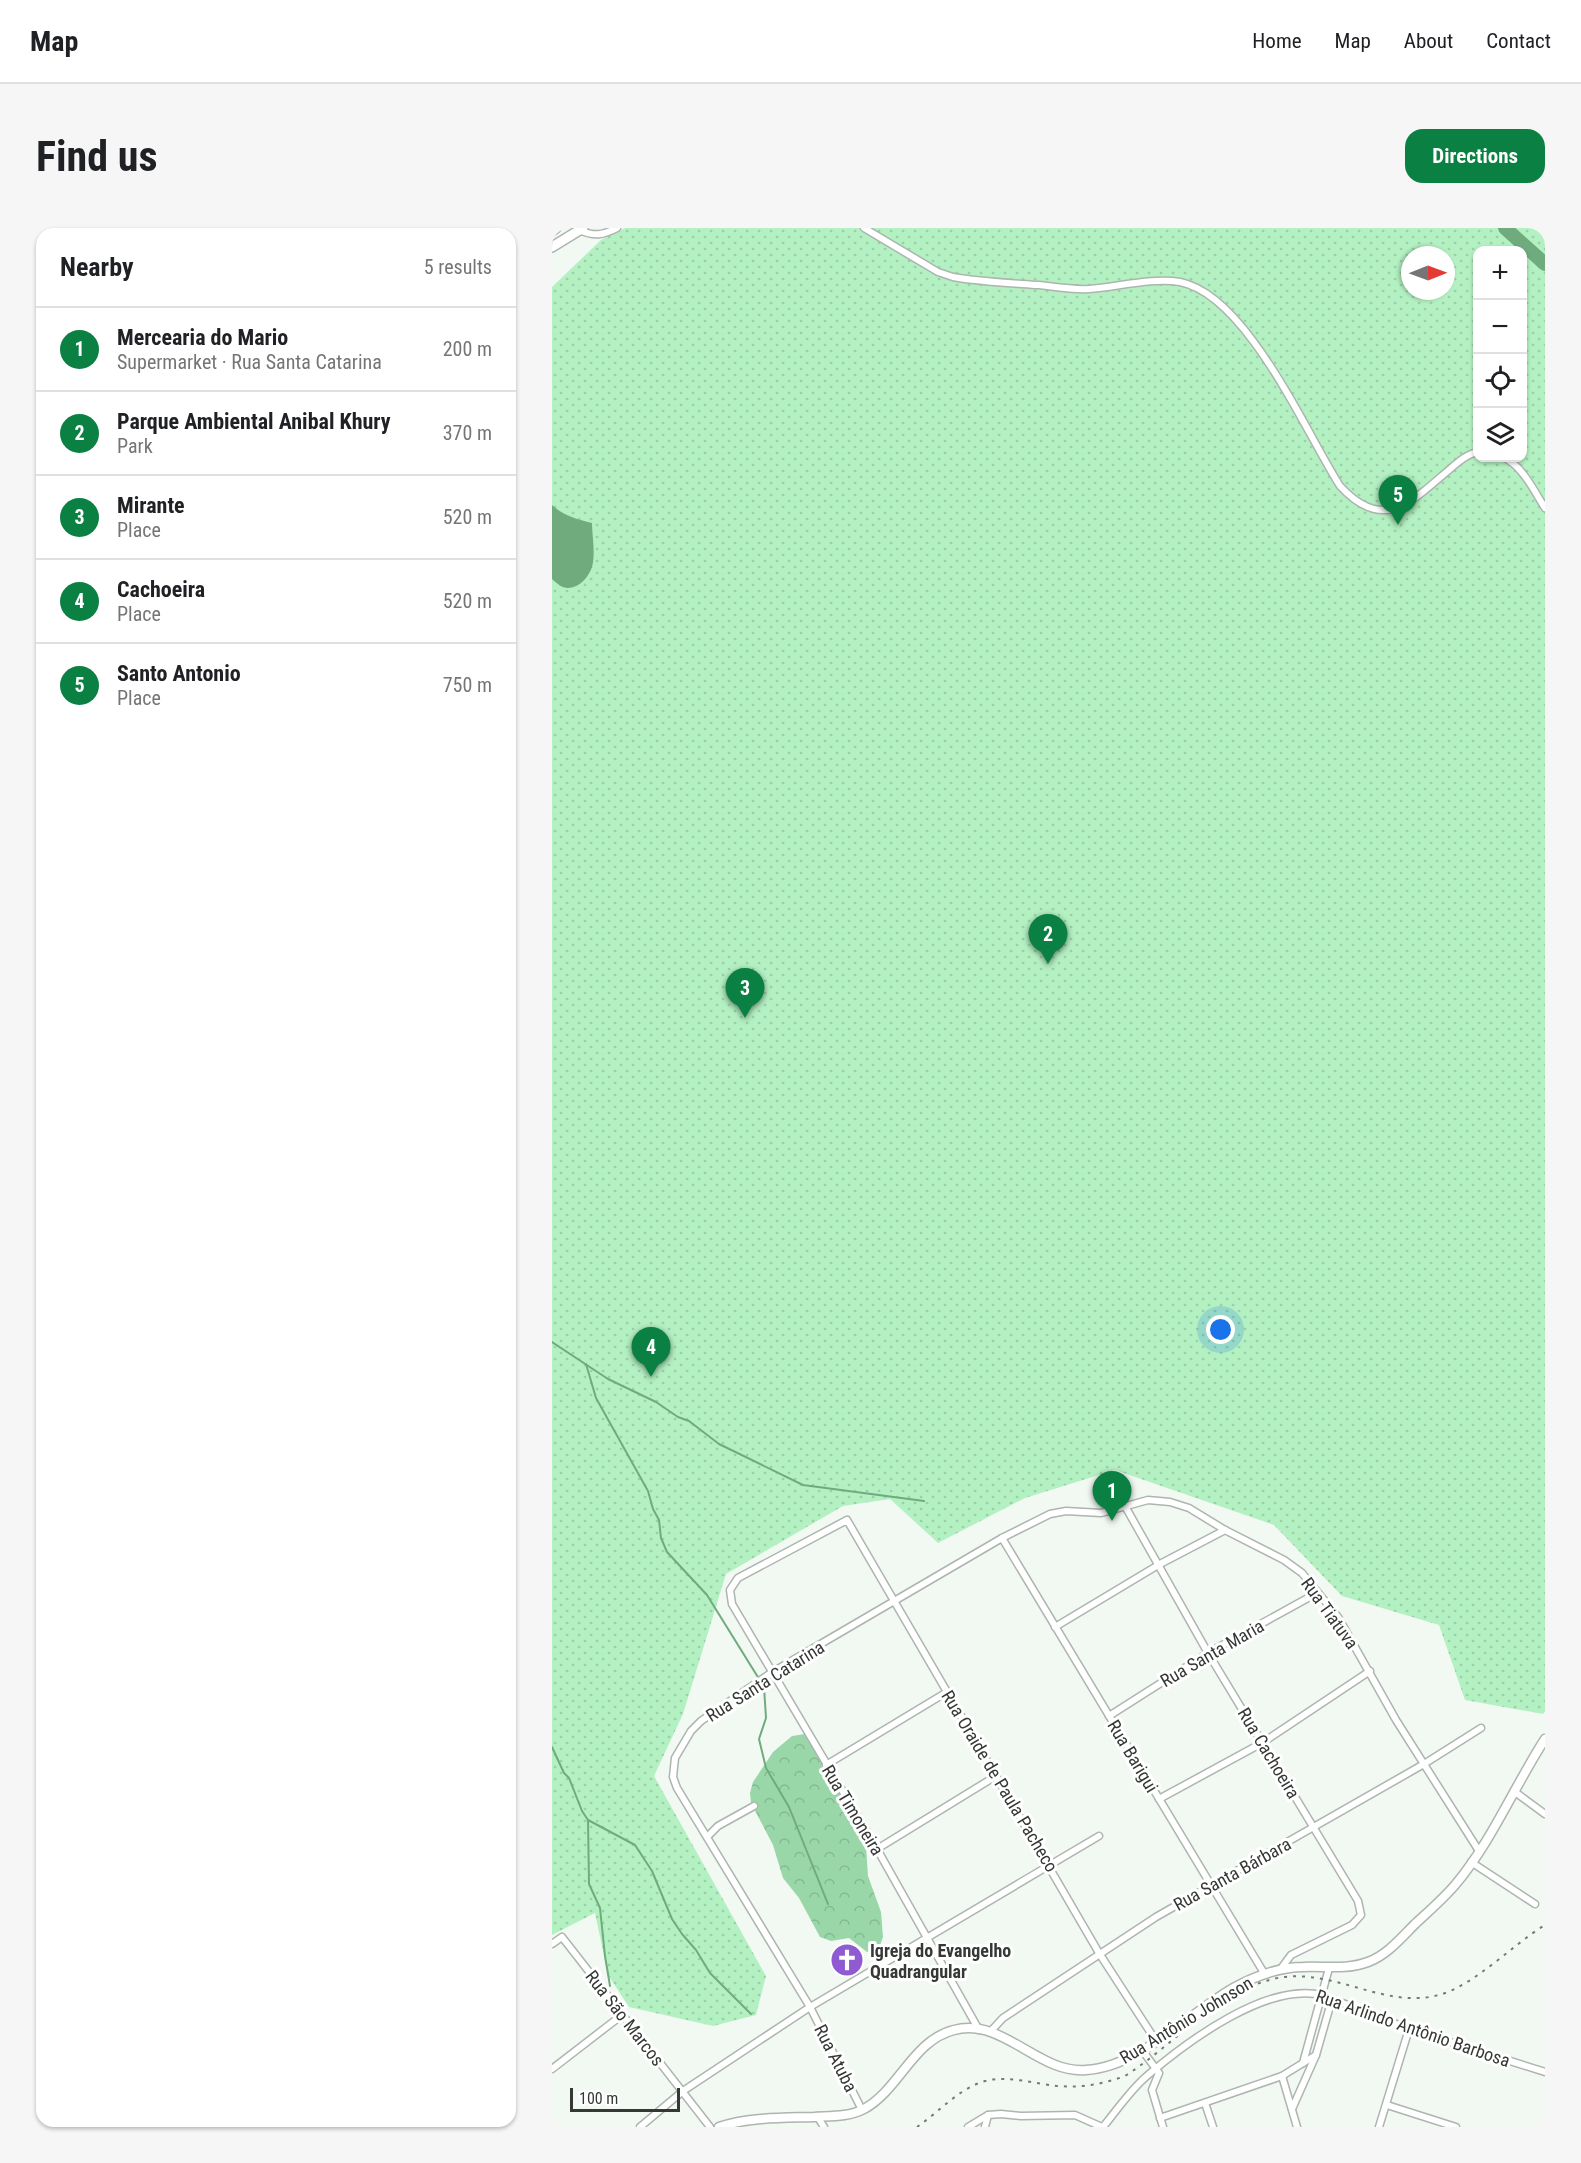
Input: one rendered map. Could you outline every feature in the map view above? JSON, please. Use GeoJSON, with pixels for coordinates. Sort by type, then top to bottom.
{"type":"FeatureCollection","features":[{"type":"Feature","properties":{"kind":"main road"},"geometry":{"type":"LineString","coordinates":[[552,231],[556,228]]}},
{"type":"Feature","properties":{"kind":"main road"},"geometry":{"type":"LineString","coordinates":[[552,247],[581,229]]}},
{"type":"Feature","properties":{"kind":"main road","name":"Rua Antônio Johnson"},"geometry":{"type":"LineString","coordinates":[[719,2127],[749,2120],[846,2115],[862,2110],[882,2097],[925,2046],[939,2035],[955,2029],[990,2032],[1064,2068],[1086,2070],[1109,2066],[1142,2050],[1213,2000],[1264,1973],[1302,1967],[1354,1966],[1369,1962],[1387,1952],[1454,1886],[1479,1851],[1545,1738]]}},
{"type":"Feature","properties":{"kind":"street"},"geometry":{"type":"LineString","coordinates":[[581,229],[592,236],[617,228]]}},
{"type":"Feature","properties":{"kind":"street"},"geometry":{"type":"LineString","coordinates":[[864,228],[938,272],[953,277],[1088,289],[1166,281],[1181,282],[1197,288],[1215,300],[1246,332],[1294,402],[1340,486],[1350,497],[1364,506],[1377,510],[1393,510],[1409,503],[1460,460],[1473,454]]}},
{"type":"Feature","properties":{"kind":"street"},"geometry":{"type":"LineString","coordinates":[[1512,462],[1545,508]]}},
{"type":"Feature","properties":{"kind":"street","name":"Rua Tiatuva"},"geometry":{"type":"LineString","coordinates":[[1125,1506],[1148,1500],[1170,1502],[1189,1508],[1225,1530],[1284,1560],[1302,1573],[1338,1617],[1396,1720],[1479,1851]]}},
{"type":"Feature","properties":{"kind":"street","name":"Rua Santa Catarina"},"geometry":{"type":"LineString","coordinates":[[810,2007],[677,1788],[673,1777],[675,1758],[691,1731],[701,1721],[771,1673],[1002,1538],[1050,1514],[1066,1511],[1101,1513],[1125,1506]]}},
{"type":"Feature","properties":{"kind":"street","name":"Rua Cachoeira"},"geometry":{"type":"LineString","coordinates":[[1125,1506],[1160,1564],[1208,1653],[1358,1901],[1361,1915],[1352,1925],[1291,1955],[1281,1970]]}},
{"type":"Feature","properties":{"kind":"street","name":"Rua Oraide de Paula Pacheco"},"geometry":{"type":"LineString","coordinates":[[730,1590],[738,1578],[847,1520],[1099,1953],[1156,2041]]}},
{"type":"Feature","properties":{"kind":"street"},"geometry":{"type":"LineString","coordinates":[[1055,1627],[1160,1564],[1225,1530]]}},
{"type":"Feature","properties":{"kind":"street","name":"Rua Barigui"},"geometry":{"type":"LineString","coordinates":[[1002,1538],[1264,1973]]}},
{"type":"Feature","properties":{"kind":"street","name":"Rua Timoneira"},"geometry":{"type":"LineString","coordinates":[[730,1590],[732,1604],[771,1673],[877,1849],[979,2030]]}},
{"type":"Feature","properties":{"kind":"street","name":"Rua Santa Maria"},"geometry":{"type":"LineString","coordinates":[[1109,1716],[1208,1653],[1317,1593]]}},
{"type":"Feature","properties":{"kind":"street"},"geometry":{"type":"LineString","coordinates":[[1159,1799],[1263,1743],[1370,1671]]}},
{"type":"Feature","properties":{"kind":"street"},"geometry":{"type":"LineString","coordinates":[[826,1765],[947,1692]]}},
{"type":"Feature","properties":{"kind":"street","name":"Rua Santa Bárbara"},"geometry":{"type":"LineString","coordinates":[[990,2032],[1003,2018],[1156,1917],[1424,1764],[1481,1728]]}},
{"type":"Feature","properties":{"kind":"street"},"geometry":{"type":"LineString","coordinates":[[877,1849],[996,1776]]}},
{"type":"Feature","properties":{"kind":"street"},"geometry":{"type":"LineString","coordinates":[[1515,1792],[1545,1814]]}},
{"type":"Feature","properties":{"kind":"street"},"geometry":{"type":"LineString","coordinates":[[706,1837],[718,1826],[754,1806]]}},
{"type":"Feature","properties":{"kind":"street"},"geometry":{"type":"LineString","coordinates":[[640,2127],[683,2091],[810,2007],[1099,1836]]}},
{"type":"Feature","properties":{"kind":"street"},"geometry":{"type":"LineString","coordinates":[[1471,1863],[1535,1904]]}},
{"type":"Feature","properties":{"kind":"street","name":"Rua São Marcos"},"geometry":{"type":"LineString","coordinates":[[552,1944],[562,1937],[710,2127]]}},
{"type":"Feature","properties":{"kind":"street"},"geometry":{"type":"LineString","coordinates":[[1303,2063],[1329,1968]]}},
{"type":"Feature","properties":{"kind":"street","name":"Rua Arlindo Antônio Barbosa"},"geometry":{"type":"LineString","coordinates":[[1102,2127],[1139,2084],[1201,2033],[1242,2011],[1282,1996],[1307,1992],[1322,1995],[1409,2029],[1545,2072]]}},
{"type":"Feature","properties":{"kind":"street"},"geometry":{"type":"LineString","coordinates":[[1292,2109],[1316,2055],[1332,2000]]}},
{"type":"Feature","properties":{"kind":"street","name":"Rua Atuba"},"geometry":{"type":"LineString","coordinates":[[810,2007],[862,2110]]}},
{"type":"Feature","properties":{"kind":"street"},"geometry":{"type":"LineString","coordinates":[[552,2069],[622,2015]]}},
{"type":"Feature","properties":{"kind":"street"},"geometry":{"type":"LineString","coordinates":[[1379,2127],[1409,2029]]}},
{"type":"Feature","properties":{"kind":"street"},"geometry":{"type":"LineString","coordinates":[[1142,2050],[1157,2068],[1159,2075],[1152,2090],[1163,2127]]}},
{"type":"Feature","properties":{"kind":"street"},"geometry":{"type":"LineString","coordinates":[[1160,2118],[1282,2076],[1316,2055]]}},
{"type":"Feature","properties":{"kind":"street"},"geometry":{"type":"LineString","coordinates":[[1282,2076],[1298,2127]]}},
{"type":"Feature","properties":{"kind":"street"},"geometry":{"type":"LineString","coordinates":[[1205,2103],[1213,2127]]}},
{"type":"Feature","properties":{"kind":"street"},"geometry":{"type":"LineString","coordinates":[[1387,2105],[1456,2127]]}},
{"type":"Feature","properties":{"kind":"street"},"geometry":{"type":"LineString","coordinates":[[968,2127],[988,2115],[1001,2114],[1075,2115],[1102,2127]]}},
{"type":"Feature","properties":{"kind":"street"},"geometry":{"type":"LineString","coordinates":[[985,2127],[988,2115]]}},
{"type":"Feature","properties":{"kind":"street"},"geometry":{"type":"LineString","coordinates":[[817,2116],[825,2127]]}},
{"type":"Feature","properties":{"kind":"green space"},"geometry":{"type":"Polygon","coordinates":[[[805,1734],[815,1740],[865,1832],[868,1876],[881,1912],[883,1937],[879,1948],[867,1952],[849,1938],[831,1941],[820,1937],[799,1898],[783,1878],[773,1845],[751,1803],[750,1793],[753,1782],[773,1752],[792,1736],[805,1734]]]}},
{"type":"Feature","properties":{"kind":"shaded area"},"geometry":{"type":"Polygon","coordinates":[[[625,228],[1545,228],[1545,1711],[1543,1714],[1465,1700],[1439,1625],[1342,1596],[1274,1525],[1115,1470],[1025,1498],[938,1543],[890,1499],[843,1506],[726,1574],[683,1714],[654,1776],[766,1976],[756,2015],[713,2026],[629,2007],[608,1975],[595,1913],[552,1935],[552,287],[601,240],[625,228]]]}},
{"type":"Feature","properties":{"kind":"shaded area"},"geometry":{"type":"Polygon","coordinates":[[[552,505],[566,514],[592,523],[594,552],[592,566],[585,579],[573,587],[564,587],[552,579],[552,505]]]}},
{"type":"Feature","properties":{"kind":"waterway"},"geometry":{"type":"LineString","coordinates":[[1505,228],[1545,264]]}},
{"type":"Feature","properties":{"kind":"waterway"},"geometry":{"type":"LineString","coordinates":[[552,1342],[608,1379],[689,1421],[719,1444],[803,1485],[924,1501]]}},
{"type":"Feature","properties":{"kind":"waterway"},"geometry":{"type":"LineString","coordinates":[[586,1364],[596,1398],[648,1491],[659,1520],[661,1538],[667,1552],[707,1595],[764,1687],[766,1718],[759,1739],[766,1768],[789,1807],[828,1904]]}},
{"type":"Feature","properties":{"kind":"waterway"},"geometry":{"type":"LineString","coordinates":[[552,1747],[588,1820],[635,1845],[652,1871],[672,1919],[682,1934],[696,1950],[710,1973],[751,2014]]}},
{"type":"Feature","properties":{"kind":"waterway"},"geometry":{"type":"LineString","coordinates":[[588,1820],[589,1884],[600,1908],[610,1986]]}},
{"type":"Feature","properties":{"kind":"railway"},"geometry":{"type":"LineString","coordinates":[[917,2127],[957,2095],[985,2081],[1012,2079],[1058,2086],[1084,2086],[1125,2076],[1232,1996],[1273,1979],[1294,1976],[1315,1978],[1397,1997],[1418,1998],[1439,1995],[1453,1990],[1480,1974],[1545,1925]]}},
{"type":"Feature","properties":{"kind":"place","name":"Santo Antonio"},"geometry":{"type":"Point","coordinates":[1398,525]}},
{"type":"Feature","properties":{"kind":"place","name":"Parque Ambiental Anibal Khury"},"geometry":{"type":"Point","coordinates":[1048,964]}},
{"type":"Feature","properties":{"kind":"place","name":"Mirante"},"geometry":{"type":"Point","coordinates":[745,1018]}},
{"type":"Feature","properties":{"kind":"place","name":"Cachoeira"},"geometry":{"type":"Point","coordinates":[651,1377]}},
{"type":"Feature","properties":{"kind":"place","name":"Mercearia do Mario"},"geometry":{"type":"Point","coordinates":[1112,1521]}},
{"type":"Feature","properties":{"kind":"place","name":"Igreja do Evangelho Quadrangular"},"geometry":{"type":"Point","coordinates":[847,1960]}}]}
